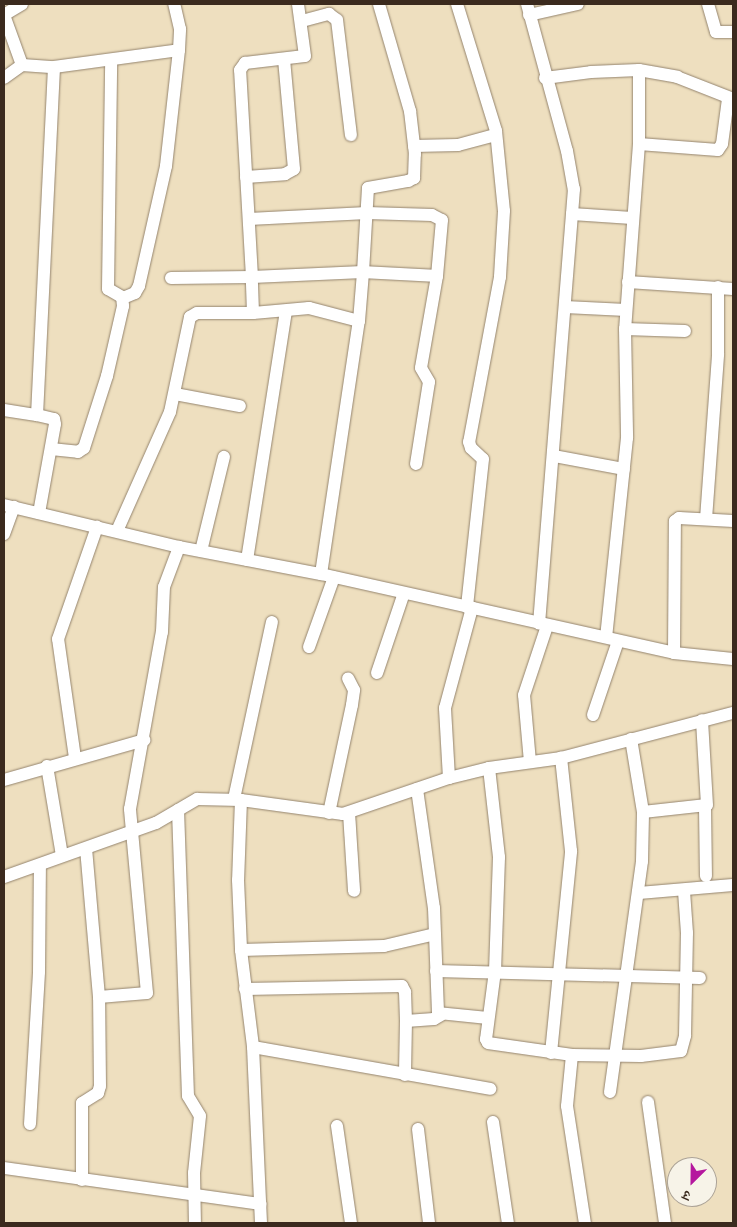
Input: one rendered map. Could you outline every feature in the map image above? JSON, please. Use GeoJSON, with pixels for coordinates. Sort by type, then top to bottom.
{"type":"FeatureCollection","features":[{"type":"Feature","properties":{"kind":"street"},"geometry":{"type":"LineString","coordinates":[[22,4],[4,15],[22,65]]}},
{"type":"Feature","properties":{"kind":"street"},"geometry":{"type":"LineString","coordinates":[[111,60],[108,289],[123,298],[135,294],[139,286],[166,166],[179,50],[180,29],[174,4]]}},
{"type":"Feature","properties":{"kind":"street"},"geometry":{"type":"LineString","coordinates":[[253,313],[240,70],[245,63],[303,58],[306,54],[298,4]]}},
{"type":"Feature","properties":{"kind":"street"},"geometry":{"type":"LineString","coordinates":[[309,646],[328,576],[359,321],[370,186],[408,182],[414,178],[414,146],[410,111],[379,4]]}},
{"type":"Feature","properties":{"kind":"street"},"geometry":{"type":"LineString","coordinates":[[450,778],[445,708],[469,608],[483,459],[470,448],[469,442],[502,260],[503,192],[496,135],[457,4]]}},
{"type":"Feature","properties":{"kind":"street"},"geometry":{"type":"LineString","coordinates":[[530,762],[524,695],[543,625],[572,214],[572,170],[545,78],[528,9],[578,4]]}},
{"type":"Feature","properties":{"kind":"street"},"geometry":{"type":"LineString","coordinates":[[708,4],[716,32],[733,32]]}},
{"type":"Feature","properties":{"kind":"street"},"geometry":{"type":"LineString","coordinates":[[302,21],[328,14],[337,20],[351,135]]}},
{"type":"Feature","properties":{"kind":"street"},"geometry":{"type":"LineString","coordinates":[[4,78],[22,65],[54,67],[179,50]]}},
{"type":"Feature","properties":{"kind":"street"},"geometry":{"type":"LineString","coordinates":[[246,177],[285,174],[294,169],[284,60]]}},
{"type":"Feature","properties":{"kind":"street"},"geometry":{"type":"LineString","coordinates":[[37,415],[54,67]]}},
{"type":"Feature","properties":{"kind":"street"},"geometry":{"type":"LineString","coordinates":[[545,78],[591,72],[639,70],[677,77],[731,99],[722,144],[718,150],[639,144]]}},
{"type":"Feature","properties":{"kind":"street"},"geometry":{"type":"LineString","coordinates":[[593,715],[612,639],[624,469],[626,310],[639,144],[639,70]]}},
{"type":"Feature","properties":{"kind":"street"},"geometry":{"type":"LineString","coordinates":[[414,146],[458,145],[496,135]]}},
{"type":"Feature","properties":{"kind":"street"},"geometry":{"type":"LineString","coordinates":[[249,219],[367,213],[439,218],[442,224],[437,276],[421,368],[429,382],[416,464]]}},
{"type":"Feature","properties":{"kind":"street"},"geometry":{"type":"LineString","coordinates":[[572,214],[632,218]]}},
{"type":"Feature","properties":{"kind":"street"},"geometry":{"type":"LineString","coordinates":[[171,278],[252,277],[363,272],[437,276]]}},
{"type":"Feature","properties":{"kind":"street"},"geometry":{"type":"LineString","coordinates":[[628,282],[733,289]]}},
{"type":"Feature","properties":{"kind":"street"},"geometry":{"type":"LineString","coordinates":[[706,519],[718,354],[718,287]]}},
{"type":"Feature","properties":{"kind":"street"},"geometry":{"type":"LineString","coordinates":[[51,449],[78,452],[84,448],[112,358],[123,298]]}},
{"type":"Feature","properties":{"kind":"street"},"geometry":{"type":"LineString","coordinates":[[116,532],[161,436],[175,394],[192,315],[286,312],[309,308],[359,321]]}},
{"type":"Feature","properties":{"kind":"street"},"geometry":{"type":"LineString","coordinates":[[565,308],[626,310]]}},
{"type":"Feature","properties":{"kind":"street"},"geometry":{"type":"LineString","coordinates":[[247,560],[286,312]]}},
{"type":"Feature","properties":{"kind":"street"},"geometry":{"type":"LineString","coordinates":[[626,329],[685,331]]}},
{"type":"Feature","properties":{"kind":"street"},"geometry":{"type":"LineString","coordinates":[[175,394],[240,406]]}},
{"type":"Feature","properties":{"kind":"street"},"geometry":{"type":"LineString","coordinates":[[4,410],[54,419],[51,449],[39,513]]}},
{"type":"Feature","properties":{"kind":"street"},"geometry":{"type":"LineString","coordinates":[[554,456],[624,469]]}},
{"type":"Feature","properties":{"kind":"street"},"geometry":{"type":"LineString","coordinates":[[201,551],[224,457]]}},
{"type":"Feature","properties":{"kind":"street"},"geometry":{"type":"LineString","coordinates":[[4,534],[9,506],[179,547],[404,592],[543,625],[674,653],[733,659]]}},
{"type":"Feature","properties":{"kind":"street"},"geometry":{"type":"LineString","coordinates":[[674,653],[675,521],[679,518],[733,521]]}},
{"type":"Feature","properties":{"kind":"street"},"geometry":{"type":"LineString","coordinates":[[75,758],[58,639],[97,527]]}},
{"type":"Feature","properties":{"kind":"street"},"geometry":{"type":"LineString","coordinates":[[99,997],[147,992],[130,809],[144,740],[162,632],[164,587],[179,547]]}},
{"type":"Feature","properties":{"kind":"street"},"geometry":{"type":"LineString","coordinates":[[377,673],[404,592]]}},
{"type":"Feature","properties":{"kind":"street"},"geometry":{"type":"LineString","coordinates":[[261,1223],[253,1047],[241,950],[238,880],[238,799],[272,622]]}},
{"type":"Feature","properties":{"kind":"street"},"geometry":{"type":"LineString","coordinates":[[329,813],[352,705],[354,690],[348,678]]}},
{"type":"Feature","properties":{"kind":"street"},"geometry":{"type":"LineString","coordinates":[[4,873],[40,865],[132,830],[156,823],[197,799],[238,799],[329,813],[349,813],[450,778],[489,768],[561,758],[733,713]]}},
{"type":"Feature","properties":{"kind":"street"},"geometry":{"type":"LineString","coordinates":[[702,720],[709,802],[705,807],[706,876]]}},
{"type":"Feature","properties":{"kind":"street"},"geometry":{"type":"LineString","coordinates":[[610,1092],[625,978],[639,893],[643,812],[631,739]]}},
{"type":"Feature","properties":{"kind":"street"},"geometry":{"type":"LineString","coordinates":[[4,780],[75,758],[144,740]]}},
{"type":"Feature","properties":{"kind":"street"},"geometry":{"type":"LineString","coordinates":[[551,1053],[571,851],[561,758]]}},
{"type":"Feature","properties":{"kind":"street"},"geometry":{"type":"LineString","coordinates":[[47,766],[62,856]]}},
{"type":"Feature","properties":{"kind":"street"},"geometry":{"type":"LineString","coordinates":[[489,768],[500,857],[495,971],[487,1018],[486,1039],[488,1043],[551,1053],[615,1057],[681,1051],[685,1036],[684,891]]}},
{"type":"Feature","properties":{"kind":"street"},"geometry":{"type":"LineString","coordinates":[[417,789],[435,934],[438,1010],[441,1014]]}},
{"type":"Feature","properties":{"kind":"street"},"geometry":{"type":"LineString","coordinates":[[643,812],[705,807]]}},
{"type":"Feature","properties":{"kind":"street"},"geometry":{"type":"LineString","coordinates":[[178,810],[188,1096],[200,1116],[193,1196],[195,1223]]}},
{"type":"Feature","properties":{"kind":"street"},"geometry":{"type":"LineString","coordinates":[[349,813],[354,891]]}},
{"type":"Feature","properties":{"kind":"street"},"geometry":{"type":"LineString","coordinates":[[82,1180],[82,1103],[98,1093],[100,1086],[99,997],[86,849]]}},
{"type":"Feature","properties":{"kind":"street"},"geometry":{"type":"LineString","coordinates":[[30,1124],[39,972],[40,865]]}},
{"type":"Feature","properties":{"kind":"street"},"geometry":{"type":"LineString","coordinates":[[639,893],[684,891],[733,885]]}},
{"type":"Feature","properties":{"kind":"street"},"geometry":{"type":"LineString","coordinates":[[241,950],[384,946],[435,934]]}},
{"type":"Feature","properties":{"kind":"street"},"geometry":{"type":"LineString","coordinates":[[436,971],[495,971],[625,978],[700,978]]}},
{"type":"Feature","properties":{"kind":"street"},"geometry":{"type":"LineString","coordinates":[[245,989],[402,986],[405,992],[406,1021],[405,1075]]}},
{"type":"Feature","properties":{"kind":"street"},"geometry":{"type":"LineString","coordinates":[[406,1021],[434,1019],[441,1014],[487,1018]]}},
{"type":"Feature","properties":{"kind":"street"},"geometry":{"type":"LineString","coordinates":[[253,1047],[490,1090]]}},
{"type":"Feature","properties":{"kind":"street"},"geometry":{"type":"LineString","coordinates":[[572,1055],[567,1106],[585,1223]]}},
{"type":"Feature","properties":{"kind":"street"},"geometry":{"type":"LineString","coordinates":[[648,1102],[665,1223]]}},
{"type":"Feature","properties":{"kind":"street"},"geometry":{"type":"LineString","coordinates":[[493,1122],[508,1223]]}},
{"type":"Feature","properties":{"kind":"street"},"geometry":{"type":"LineString","coordinates":[[337,1126],[351,1223]]}},
{"type":"Feature","properties":{"kind":"street"},"geometry":{"type":"LineString","coordinates":[[418,1129],[429,1223]]}},
{"type":"Feature","properties":{"kind":"street"},"geometry":{"type":"LineString","coordinates":[[4,1168],[260,1204]]}}]}
